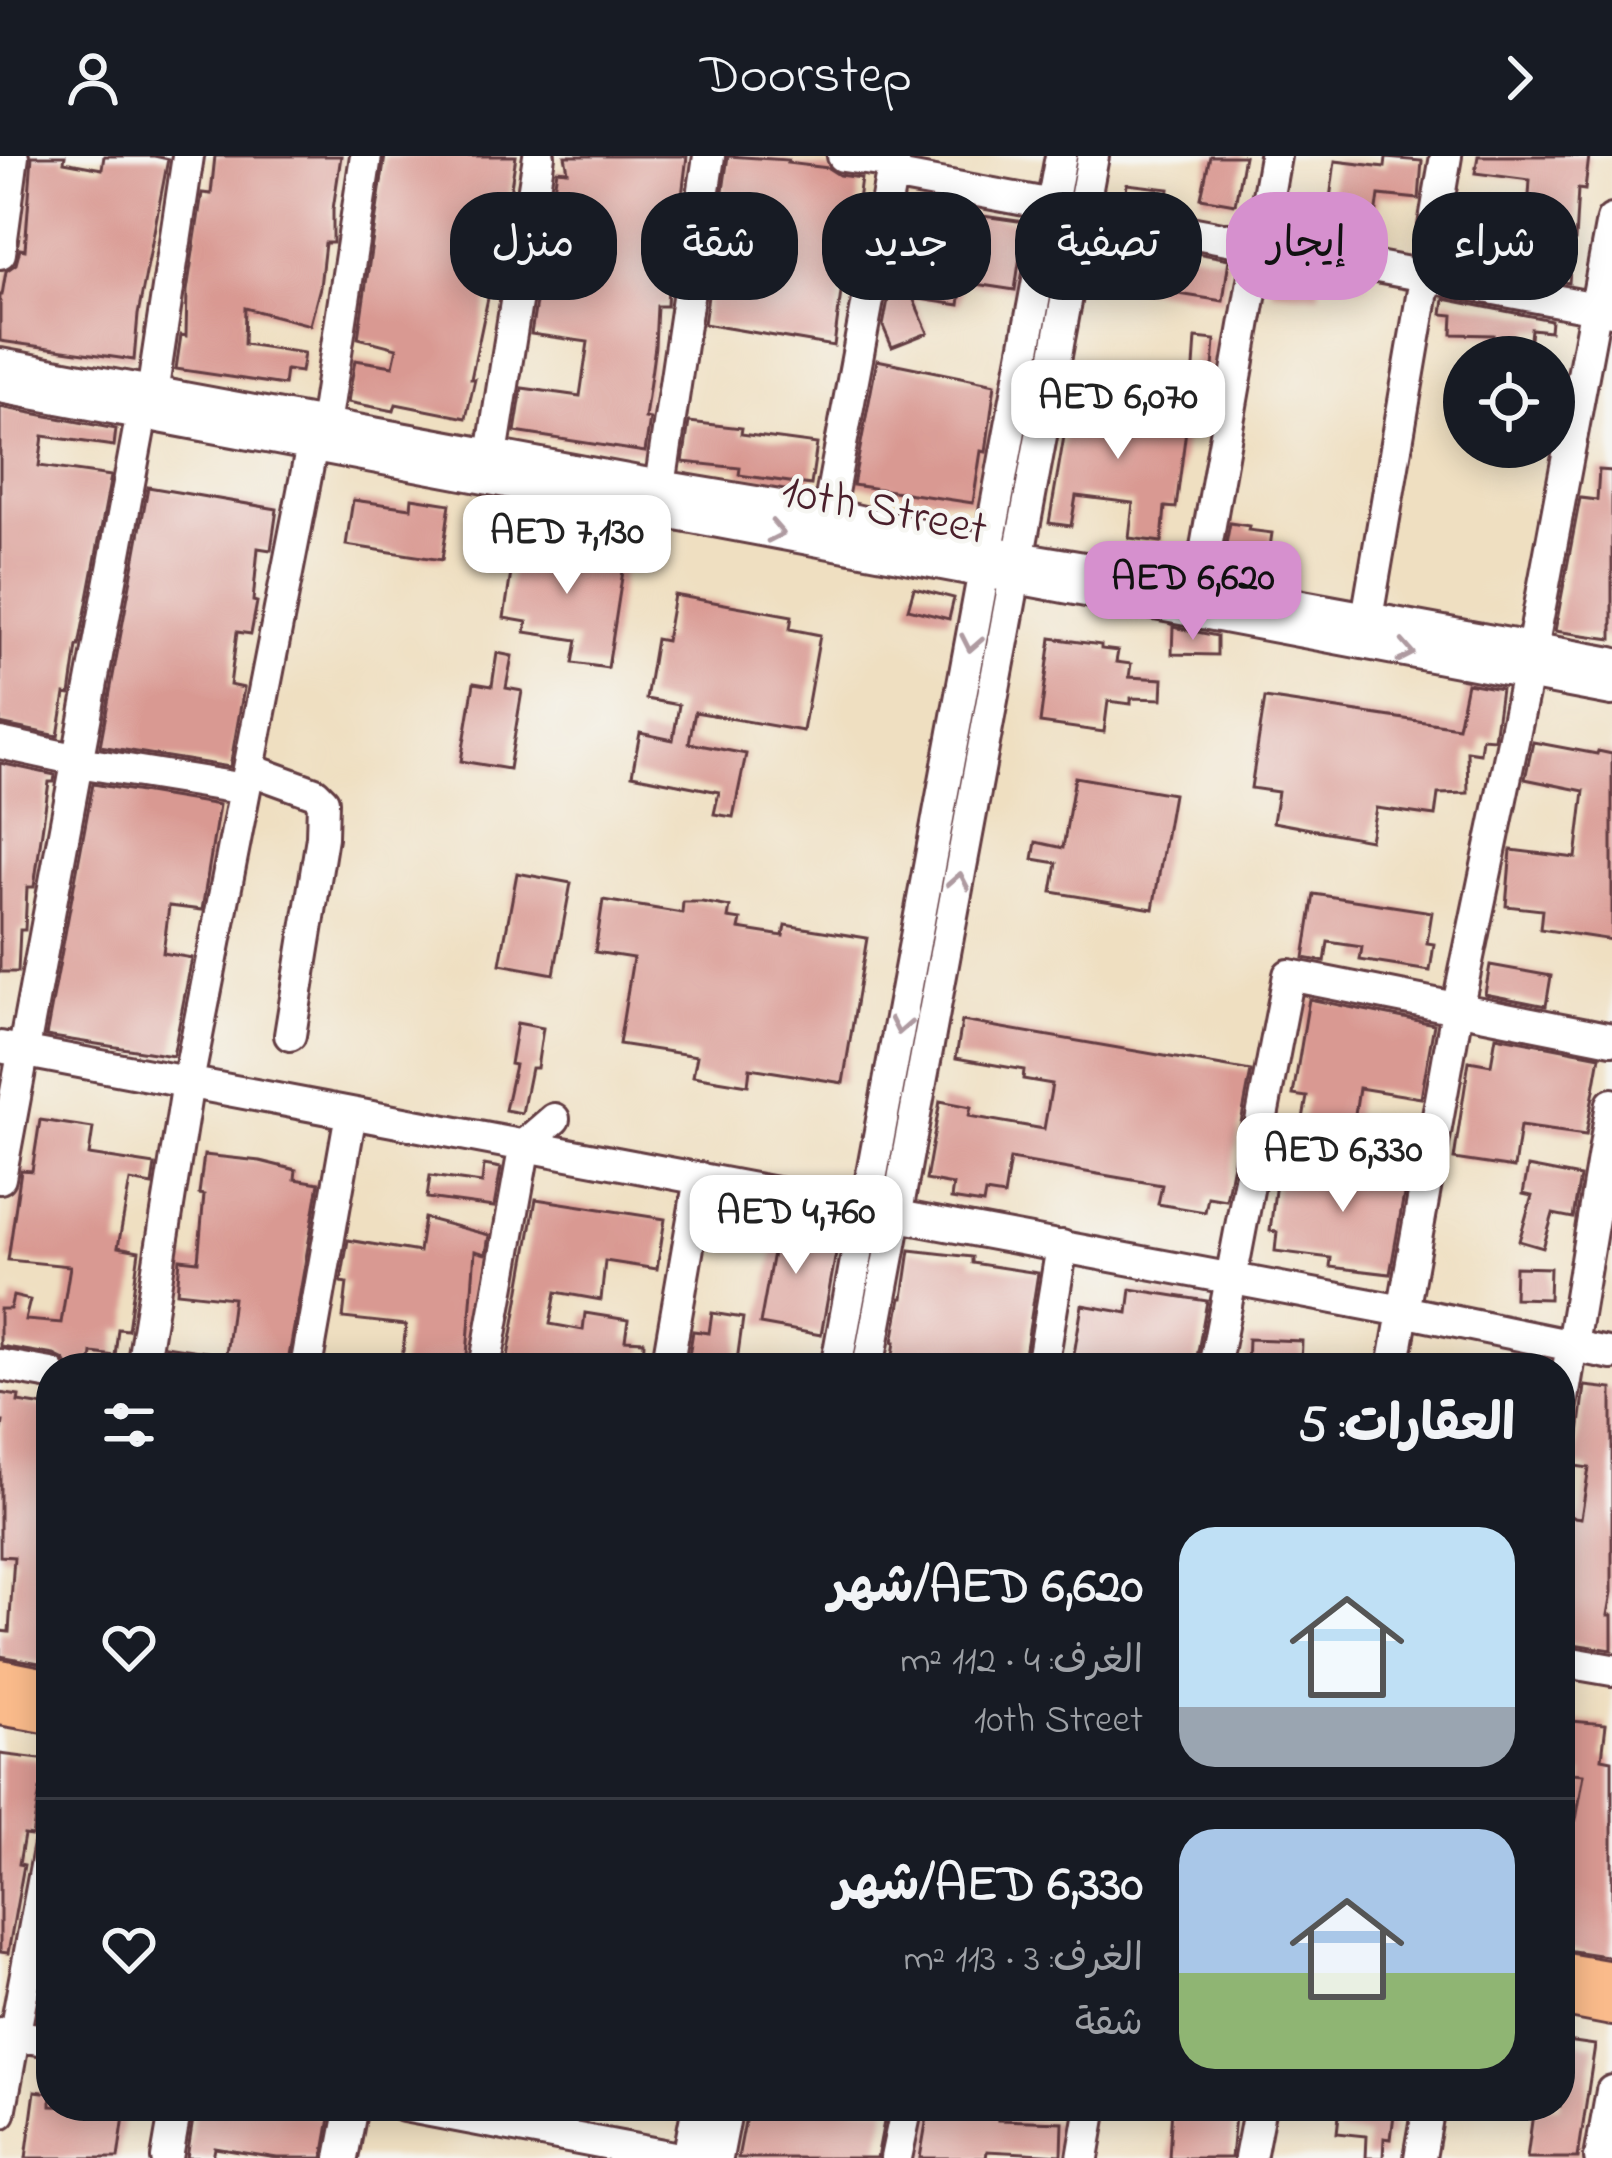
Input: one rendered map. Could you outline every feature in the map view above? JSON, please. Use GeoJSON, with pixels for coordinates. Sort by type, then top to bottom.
{"type":"FeatureCollection","features":[{"type":"Feature","properties":{"kind":"main road"},"geometry":{"type":"LineString","coordinates":[[0,1678],[36,1685]]}},
{"type":"Feature","properties":{"kind":"main road"},"geometry":{"type":"LineString","coordinates":[[0,1706],[36,1712]]}},
{"type":"Feature","properties":{"kind":"main road"},"geometry":{"type":"LineString","coordinates":[[1575,1973],[1612,1980]]}},
{"type":"Feature","properties":{"kind":"main road"},"geometry":{"type":"LineString","coordinates":[[1575,2000],[1612,2007]]}},
{"type":"Feature","properties":{"kind":"street"},"geometry":{"type":"LineString","coordinates":[[0,253],[13,156]]}},
{"type":"Feature","properties":{"kind":"street"},"geometry":{"type":"LineString","coordinates":[[0,1178],[12,1049],[78,760],[147,403],[188,156]]}},
{"type":"Feature","properties":{"kind":"street"},"geometry":{"type":"LineString","coordinates":[[144,1353],[188,1082],[319,435],[366,156]]}},
{"type":"Feature","properties":{"kind":"street"},"geometry":{"type":"LineString","coordinates":[[492,454],[539,156]]}},
{"type":"Feature","properties":{"kind":"street"},"geometry":{"type":"LineString","coordinates":[[660,486],[709,156]]}},
{"type":"Feature","properties":{"kind":"street"},"geometry":{"type":"LineString","coordinates":[[843,156],[1015,196]]}},
{"type":"Feature","properties":{"kind":"street"},"geometry":{"type":"LineString","coordinates":[[1054,192],[1061,156]]}},
{"type":"Feature","properties":{"kind":"street"},"geometry":{"type":"LineString","coordinates":[[1087,192],[1093,156]]}},
{"type":"Feature","properties":{"kind":"street"},"geometry":{"type":"LineString","coordinates":[[1268,192],[1274,156]]}},
{"type":"Feature","properties":{"kind":"street"},"geometry":{"type":"LineString","coordinates":[[1440,192],[1446,156]]}},
{"type":"Feature","properties":{"kind":"street"},"geometry":{"type":"LineString","coordinates":[[828,514],[893,165]]}},
{"type":"Feature","properties":{"kind":"street"},"geometry":{"type":"LineString","coordinates":[[1396,1353],[1457,1010],[1604,309],[1612,220]]}},
{"type":"Feature","properties":{"kind":"street"},"geometry":{"type":"LineString","coordinates":[[871,1353],[1002,565],[1039,300]]}},
{"type":"Feature","properties":{"kind":"street"},"geometry":{"type":"LineString","coordinates":[[839,1353],[1002,565],[1063,300]]}},
{"type":"Feature","properties":{"kind":"street"},"geometry":{"type":"LineString","coordinates":[[1199,587],[1249,300]]}},
{"type":"Feature","properties":{"kind":"street"},"geometry":{"type":"LineString","coordinates":[[1367,618],[1422,300]]}},
{"type":"Feature","properties":{"kind":"street"},"geometry":{"type":"LineString","coordinates":[[1557,300],[1604,309]]}},
{"type":"Feature","properties":{"kind":"street","name":"10th Street"},"geometry":{"type":"LineString","coordinates":[[0,364],[147,403],[1002,565],[1529,662],[1612,663]]}},
{"type":"Feature","properties":{"kind":"street","name":"10th Street"},"geometry":{"type":"LineString","coordinates":[[0,387],[147,403]]}},
{"type":"Feature","properties":{"kind":"street","name":"10th Street"},"geometry":{"type":"LineString","coordinates":[[319,435],[492,454],[828,514],[1002,565],[1199,587],[1367,618],[1612,690]]}},
{"type":"Feature","properties":{"kind":"street"},"geometry":{"type":"LineString","coordinates":[[0,743],[78,760],[247,779],[315,793],[323,801],[322,837],[290,1035]]}},
{"type":"Feature","properties":{"kind":"street"},"geometry":{"type":"LineString","coordinates":[[1216,1353],[1289,975],[1612,1039]]}},
{"type":"Feature","properties":{"kind":"street"},"geometry":{"type":"LineString","coordinates":[[12,1049],[897,1214],[1612,1354]]}},
{"type":"Feature","properties":{"kind":"street"},"geometry":{"type":"LineString","coordinates":[[1572,1353],[1612,1104]]}},
{"type":"Feature","properties":{"kind":"street"},"geometry":{"type":"LineString","coordinates":[[309,1353],[351,1113]]}},
{"type":"Feature","properties":{"kind":"street"},"geometry":{"type":"LineString","coordinates":[[488,1353],[525,1144],[554,1119]]}},
{"type":"Feature","properties":{"kind":"street"},"geometry":{"type":"LineString","coordinates":[[670,1353],[700,1178]]}},
{"type":"Feature","properties":{"kind":"street"},"geometry":{"type":"LineString","coordinates":[[1044,1353],[1062,1246]]}},
{"type":"Feature","properties":{"kind":"street"},"geometry":{"type":"LineString","coordinates":[[0,1365],[36,1372]]}},
{"type":"Feature","properties":{"kind":"street"},"geometry":{"type":"LineString","coordinates":[[1575,1664],[1612,1670]]}},
{"type":"Feature","properties":{"kind":"street"},"geometry":{"type":"LineString","coordinates":[[0,2114],[7,2034],[36,1905]]}},
{"type":"Feature","properties":{"kind":"street"},"geometry":{"type":"LineString","coordinates":[[1600,2158],[1612,2092]]}},
{"type":"Feature","properties":{"kind":"street"},"geometry":{"type":"LineString","coordinates":[[166,2158],[173,2121]]}},
{"type":"Feature","properties":{"kind":"street"},"geometry":{"type":"LineString","coordinates":[[342,2158],[349,2121]]}},
{"type":"Feature","properties":{"kind":"street"},"geometry":{"type":"LineString","coordinates":[[483,2121],[679,2158]]}},
{"type":"Feature","properties":{"kind":"street"},"geometry":{"type":"LineString","coordinates":[[688,2158],[695,2121]]}},
{"type":"Feature","properties":{"kind":"street"},"geometry":{"type":"LineString","coordinates":[[717,2158],[724,2121]]}},
{"type":"Feature","properties":{"kind":"street"},"geometry":{"type":"LineString","coordinates":[[896,2158],[904,2121]]}},
{"type":"Feature","properties":{"kind":"street"},"geometry":{"type":"LineString","coordinates":[[1083,2158],[1089,2121]]}},
{"type":"Feature","properties":{"kind":"street"},"geometry":{"type":"LineString","coordinates":[[1250,2158],[1258,2121]]}},
{"type":"Feature","properties":{"kind":"street"},"geometry":{"type":"LineString","coordinates":[[1420,2158],[1426,2121]]}},
{"type":"Feature","properties":{"kind":"building"},"geometry":{"type":"Polygon","coordinates":[[[32,156],[65,156],[64,162],[102,169],[104,156],[168,159],[134,360],[0,341],[0,295],[6,271],[16,264],[20,249],[25,250],[32,156]]]}},
{"type":"Feature","properties":{"kind":"building"},"geometry":{"type":"Polygon","coordinates":[[[215,156],[341,156],[333,243],[325,243],[310,325],[245,308],[244,344],[304,353],[301,372],[286,370],[284,385],[176,369],[181,335],[186,336],[187,291],[202,193],[211,194],[215,156]]]}},
{"type":"Feature","properties":{"kind":"building"},"geometry":{"type":"Polygon","coordinates":[[[385,156],[516,156],[510,192],[450,192],[450,300],[488,300],[466,418],[396,404],[394,411],[348,402],[355,360],[393,366],[397,348],[358,338],[385,156]]]}},
{"type":"Feature","properties":{"kind":"building"},"geometry":{"type":"Polygon","coordinates":[[[565,156],[687,156],[682,192],[641,192],[641,300],[667,300],[667,306],[657,306],[645,452],[515,432],[522,388],[580,396],[588,342],[531,334],[536,300],[617,300],[617,192],[554,192],[557,170],[568,171],[565,156]]]}},
{"type":"Feature","properties":{"kind":"building"},"geometry":{"type":"Polygon","coordinates":[[[728,156],[788,160],[861,178],[859,192],[822,192],[822,300],[840,300],[834,346],[704,324],[707,300],[798,300],[798,192],[723,192],[728,156]]]}},
{"type":"Feature","properties":{"kind":"building"},"geometry":{"type":"Polygon","coordinates":[[[1210,156],[1244,156],[1237,192],[1226,192],[1226,202],[1202,198],[1210,156]]]}},
{"type":"Feature","properties":{"kind":"building"},"geometry":{"type":"Polygon","coordinates":[[[1478,156],[1589,156],[1585,190],[1578,192],[1529,192],[1530,180],[1475,173],[1478,156]]]}},
{"type":"Feature","properties":{"kind":"building"},"geometry":{"type":"Polygon","coordinates":[[[1386,158],[1422,161],[1420,192],[1412,192],[1412,198],[1388,196],[1388,192],[1331,192],[1335,161],[1385,167],[1386,158]]]}},
{"type":"Feature","properties":{"kind":"building"},"geometry":{"type":"Polygon","coordinates":[[[1127,184],[1169,189],[1169,192],[1126,192],[1127,184]]]}},
{"type":"Feature","properties":{"kind":"building"},"geometry":{"type":"Polygon","coordinates":[[[991,217],[1015,221],[1015,290],[991,286],[991,217]]]}},
{"type":"Feature","properties":{"kind":"building"},"geometry":{"type":"Polygon","coordinates":[[[1202,254],[1226,258],[1223,301],[1202,298],[1202,254]]]}},
{"type":"Feature","properties":{"kind":"building"},"geometry":{"type":"Polygon","coordinates":[[[888,300],[914,300],[928,333],[892,347],[883,326],[888,300]]]}},
{"type":"Feature","properties":{"kind":"building"},"geometry":{"type":"Polygon","coordinates":[[[1444,300],[1449,300],[1551,320],[1550,331],[1531,329],[1530,336],[1452,334],[1453,315],[1442,314],[1444,300]]]}},
{"type":"Feature","properties":{"kind":"building"},"geometry":{"type":"Polygon","coordinates":[[[1196,338],[1215,340],[1211,397],[1192,396],[1196,338]]]}},
{"type":"Feature","properties":{"kind":"building"},"geometry":{"type":"Polygon","coordinates":[[[877,360],[995,384],[973,503],[853,485],[877,360]]]}},
{"type":"Feature","properties":{"kind":"building"},"geometry":{"type":"Polygon","coordinates":[[[1083,370],[1116,374],[1111,418],[1186,430],[1176,508],[1165,507],[1162,542],[1129,538],[1133,503],[1076,496],[1071,526],[1049,523],[1066,425],[1077,427],[1083,370]]]}},
{"type":"Feature","properties":{"kind":"building"},"geometry":{"type":"Polygon","coordinates":[[[0,407],[116,429],[114,446],[43,436],[39,466],[111,476],[58,736],[0,724],[0,407]]]}},
{"type":"Feature","properties":{"kind":"building"},"geometry":{"type":"Polygon","coordinates":[[[689,422],[817,444],[811,485],[739,475],[740,468],[683,462],[689,422]]]}},
{"type":"Feature","properties":{"kind":"building"},"geometry":{"type":"Polygon","coordinates":[[[1599,470],[1612,471],[1612,639],[1555,631],[1580,498],[1597,500],[1599,470]]]}},
{"type":"Feature","properties":{"kind":"building"},"geometry":{"type":"Polygon","coordinates":[[[148,487],[277,509],[271,550],[258,548],[251,634],[237,632],[230,685],[244,688],[230,767],[100,746],[148,487]]]}},
{"type":"Feature","properties":{"kind":"building"},"geometry":{"type":"Polygon","coordinates":[[[412,498],[450,504],[442,560],[346,545],[353,500],[411,508],[412,498]]]}},
{"type":"Feature","properties":{"kind":"building"},"geometry":{"type":"Polygon","coordinates":[[[1230,523],[1272,533],[1267,567],[1223,560],[1230,523]]]}},
{"type":"Feature","properties":{"kind":"building"},"geometry":{"type":"Polygon","coordinates":[[[516,541],[625,558],[608,668],[573,663],[577,640],[525,632],[527,622],[504,618],[516,541]]]}},
{"type":"Feature","properties":{"kind":"building"},"geometry":{"type":"Polygon","coordinates":[[[914,588],[954,598],[949,619],[908,609],[914,588]]]}},
{"type":"Feature","properties":{"kind":"building"},"geometry":{"type":"Polygon","coordinates":[[[674,595],[792,616],[790,629],[820,635],[803,731],[695,712],[689,743],[746,754],[733,817],[714,814],[719,792],[632,775],[640,733],[673,740],[679,705],[646,699],[656,639],[666,641],[674,595]]]}},
{"type":"Feature","properties":{"kind":"building"},"geometry":{"type":"Polygon","coordinates":[[[1173,627],[1217,636],[1217,655],[1172,654],[1173,627]]]}},
{"type":"Feature","properties":{"kind":"building"},"geometry":{"type":"Polygon","coordinates":[[[1051,638],[1118,651],[1116,662],[1131,664],[1129,677],[1163,679],[1162,699],[1131,698],[1131,704],[1108,701],[1104,732],[1040,723],[1051,638]]]}},
{"type":"Feature","properties":{"kind":"building"},"geometry":{"type":"Polygon","coordinates":[[[497,653],[512,656],[506,688],[522,691],[509,769],[461,761],[474,683],[492,686],[497,653]]]}},
{"type":"Feature","properties":{"kind":"building"},"geometry":{"type":"Polygon","coordinates":[[[1467,683],[1501,689],[1494,739],[1482,738],[1480,753],[1467,751],[1468,793],[1438,794],[1435,816],[1376,808],[1370,840],[1273,822],[1278,792],[1251,788],[1265,698],[1458,727],[1467,683]]]}},
{"type":"Feature","properties":{"kind":"building"},"geometry":{"type":"Polygon","coordinates":[[[1533,742],[1612,754],[1612,940],[1540,929],[1542,910],[1506,906],[1511,850],[1576,858],[1584,791],[1525,779],[1533,742]]]}},
{"type":"Feature","properties":{"kind":"building"},"geometry":{"type":"Polygon","coordinates":[[[0,763],[55,775],[54,782],[49,782],[34,887],[27,887],[18,972],[0,972],[0,763]]]}},
{"type":"Feature","properties":{"kind":"building"},"geometry":{"type":"Polygon","coordinates":[[[1075,777],[1173,794],[1153,909],[1052,892],[1057,863],[1033,859],[1036,842],[1063,848],[1075,777]]]}},
{"type":"Feature","properties":{"kind":"building"},"geometry":{"type":"Polygon","coordinates":[[[93,784],[219,805],[202,910],[169,906],[163,953],[192,958],[173,1056],[46,1036],[93,784]]]}},
{"type":"Feature","properties":{"kind":"building"},"geometry":{"type":"Polygon","coordinates":[[[517,873],[571,883],[554,974],[500,964],[517,873]]]}},
{"type":"Feature","properties":{"kind":"building"},"geometry":{"type":"Polygon","coordinates":[[[1314,894],[1432,912],[1427,943],[1434,944],[1430,971],[1360,960],[1362,947],[1328,942],[1325,962],[1304,958],[1314,894]]]}},
{"type":"Feature","properties":{"kind":"building"},"geometry":{"type":"Polygon","coordinates":[[[603,900],[682,913],[683,902],[702,902],[730,907],[728,918],[741,920],[739,929],[783,936],[785,925],[867,938],[843,1083],[750,1068],[748,1085],[693,1076],[697,1056],[619,1044],[633,958],[595,952],[603,900]]]}},
{"type":"Feature","properties":{"kind":"building"},"geometry":{"type":"Polygon","coordinates":[[[1490,965],[1551,976],[1546,1006],[1485,994],[1490,965]]]}},
{"type":"Feature","properties":{"kind":"building"},"geometry":{"type":"Polygon","coordinates":[[[1309,999],[1434,1024],[1421,1098],[1359,1088],[1352,1133],[1302,1124],[1307,1097],[1293,1095],[1309,999]]]}},
{"type":"Feature","properties":{"kind":"building"},"geometry":{"type":"Polygon","coordinates":[[[962,1021],[1251,1071],[1226,1200],[1208,1197],[1205,1212],[1158,1204],[1162,1185],[1010,1159],[1004,1196],[985,1193],[983,1204],[951,1199],[953,1185],[926,1180],[940,1101],[971,1107],[969,1116],[1044,1129],[1052,1084],[1023,1079],[1024,1070],[956,1058],[962,1021]]]}},
{"type":"Feature","properties":{"kind":"building"},"geometry":{"type":"Polygon","coordinates":[[[517,1023],[543,1028],[537,1068],[531,1068],[522,1113],[505,1110],[515,1065],[510,1064],[517,1023]]]}},
{"type":"Feature","properties":{"kind":"building"},"geometry":{"type":"Polygon","coordinates":[[[1496,1036],[1600,1056],[1586,1135],[1520,1126],[1514,1168],[1454,1159],[1469,1061],[1491,1065],[1496,1036]]]}},
{"type":"Feature","properties":{"kind":"building"},"geometry":{"type":"Polygon","coordinates":[[[40,1120],[93,1128],[89,1155],[155,1165],[152,1185],[130,1181],[118,1247],[139,1251],[128,1330],[118,1329],[115,1353],[42,1353],[0,1346],[0,1309],[10,1309],[13,1296],[30,1300],[25,1320],[61,1323],[70,1266],[8,1260],[21,1170],[32,1171],[40,1120]]]}},
{"type":"Feature","properties":{"kind":"building"},"geometry":{"type":"Polygon","coordinates":[[[1347,1154],[1409,1166],[1390,1274],[1330,1267],[1331,1258],[1275,1251],[1277,1232],[1270,1231],[1277,1174],[1346,1182],[1347,1154]]]}},
{"type":"Feature","properties":{"kind":"building"},"geometry":{"type":"Polygon","coordinates":[[[204,1155],[260,1161],[296,1170],[295,1179],[319,1183],[290,1353],[226,1353],[233,1298],[177,1292],[180,1259],[198,1261],[204,1195],[199,1194],[204,1155]]]}},
{"type":"Feature","properties":{"kind":"building"},"geometry":{"type":"Polygon","coordinates":[[[484,1165],[501,1168],[494,1207],[427,1198],[430,1176],[482,1183],[484,1165]]]}},
{"type":"Feature","properties":{"kind":"building"},"geometry":{"type":"Polygon","coordinates":[[[1528,1167],[1580,1177],[1573,1218],[1553,1214],[1543,1248],[1519,1241],[1532,1196],[1523,1194],[1528,1167]]]}},
{"type":"Feature","properties":{"kind":"building"},"geometry":{"type":"Polygon","coordinates":[[[536,1199],[665,1219],[657,1269],[605,1261],[601,1300],[556,1292],[550,1324],[583,1330],[585,1313],[628,1320],[625,1340],[644,1341],[644,1353],[509,1353],[536,1199]]]}},
{"type":"Feature","properties":{"kind":"building"},"geometry":{"type":"Polygon","coordinates":[[[424,1218],[489,1235],[486,1254],[475,1251],[467,1353],[403,1353],[406,1325],[343,1318],[347,1283],[341,1282],[348,1240],[419,1252],[424,1218]]]}},
{"type":"Feature","properties":{"kind":"building"},"geometry":{"type":"Polygon","coordinates":[[[812,1226],[840,1231],[821,1335],[760,1324],[774,1247],[732,1245],[732,1230],[810,1238],[812,1226]]]}},
{"type":"Feature","properties":{"kind":"building"},"geometry":{"type":"Polygon","coordinates":[[[910,1250],[972,1257],[972,1263],[1038,1273],[1025,1353],[893,1353],[910,1250]]]}},
{"type":"Feature","properties":{"kind":"building"},"geometry":{"type":"Polygon","coordinates":[[[1515,1267],[1550,1268],[1549,1299],[1514,1298],[1515,1267]]]}},
{"type":"Feature","properties":{"kind":"building"},"geometry":{"type":"Polygon","coordinates":[[[1131,1289],[1207,1301],[1198,1353],[1074,1353],[1082,1305],[1128,1313],[1131,1289]]]}},
{"type":"Feature","properties":{"kind":"building"},"geometry":{"type":"Polygon","coordinates":[[[712,1313],[743,1318],[738,1353],[689,1353],[693,1331],[709,1333],[712,1313]]]}},
{"type":"Feature","properties":{"kind":"building"},"geometry":{"type":"Polygon","coordinates":[[[1248,1339],[1302,1341],[1302,1353],[1248,1353],[1248,1339]]]}},
{"type":"Feature","properties":{"kind":"building"},"geometry":{"type":"Polygon","coordinates":[[[165,1346],[212,1353],[164,1353],[165,1346]]]}},
{"type":"Feature","properties":{"kind":"building"},"geometry":{"type":"Polygon","coordinates":[[[1585,1386],[1612,1389],[1608,1615],[1612,1615],[1612,1650],[1575,1644],[1575,1517],[1581,1518],[1589,1468],[1575,1466],[1585,1386]]]}},
{"type":"Feature","properties":{"kind":"building"},"geometry":{"type":"Polygon","coordinates":[[[0,1393],[36,1405],[36,1662],[0,1656],[0,1631],[9,1632],[14,1557],[0,1556],[0,1393]]]}},
{"type":"Feature","properties":{"kind":"building"},"geometry":{"type":"Polygon","coordinates":[[[1575,1721],[1606,1724],[1602,1758],[1612,1760],[1612,1957],[1575,1951],[1575,1820],[1584,1774],[1575,1773],[1575,1721]]]}},
{"type":"Feature","properties":{"kind":"building"},"geometry":{"type":"Polygon","coordinates":[[[0,1754],[36,1758],[36,1813],[32,1836],[24,1835],[19,1864],[24,1865],[8,1953],[0,1952],[0,1754]]]}},
{"type":"Feature","properties":{"kind":"building"},"geometry":{"type":"Polygon","coordinates":[[[1575,2042],[1595,2045],[1578,2158],[1527,2158],[1532,2121],[1575,2121],[1575,2042]]]}},
{"type":"Feature","properties":{"kind":"building"},"geometry":{"type":"Polygon","coordinates":[[[35,2091],[36,2121],[123,2121],[118,2158],[26,2158],[35,2091]]]}},
{"type":"Feature","properties":{"kind":"building"},"geometry":{"type":"Polygon","coordinates":[[[193,2121],[329,2121],[323,2158],[277,2158],[215,2148],[213,2158],[187,2158],[193,2121]]]}},
{"type":"Feature","properties":{"kind":"building"},"geometry":{"type":"Polygon","coordinates":[[[745,2121],[884,2121],[877,2158],[738,2158],[745,2121]]]}},
{"type":"Feature","properties":{"kind":"building"},"geometry":{"type":"Polygon","coordinates":[[[926,2121],[1063,2122],[1062,2155],[987,2151],[986,2158],[920,2158],[926,2121]]]}},
{"type":"Feature","properties":{"kind":"building"},"geometry":{"type":"Polygon","coordinates":[[[1171,2121],[1235,2121],[1231,2158],[1169,2158],[1171,2121]]]}},
{"type":"Feature","properties":{"kind":"building"},"geometry":{"type":"Polygon","coordinates":[[[1338,2121],[1393,2121],[1391,2139],[1384,2138],[1383,2158],[1366,2158],[1367,2136],[1337,2133],[1338,2121]]]}}]}
